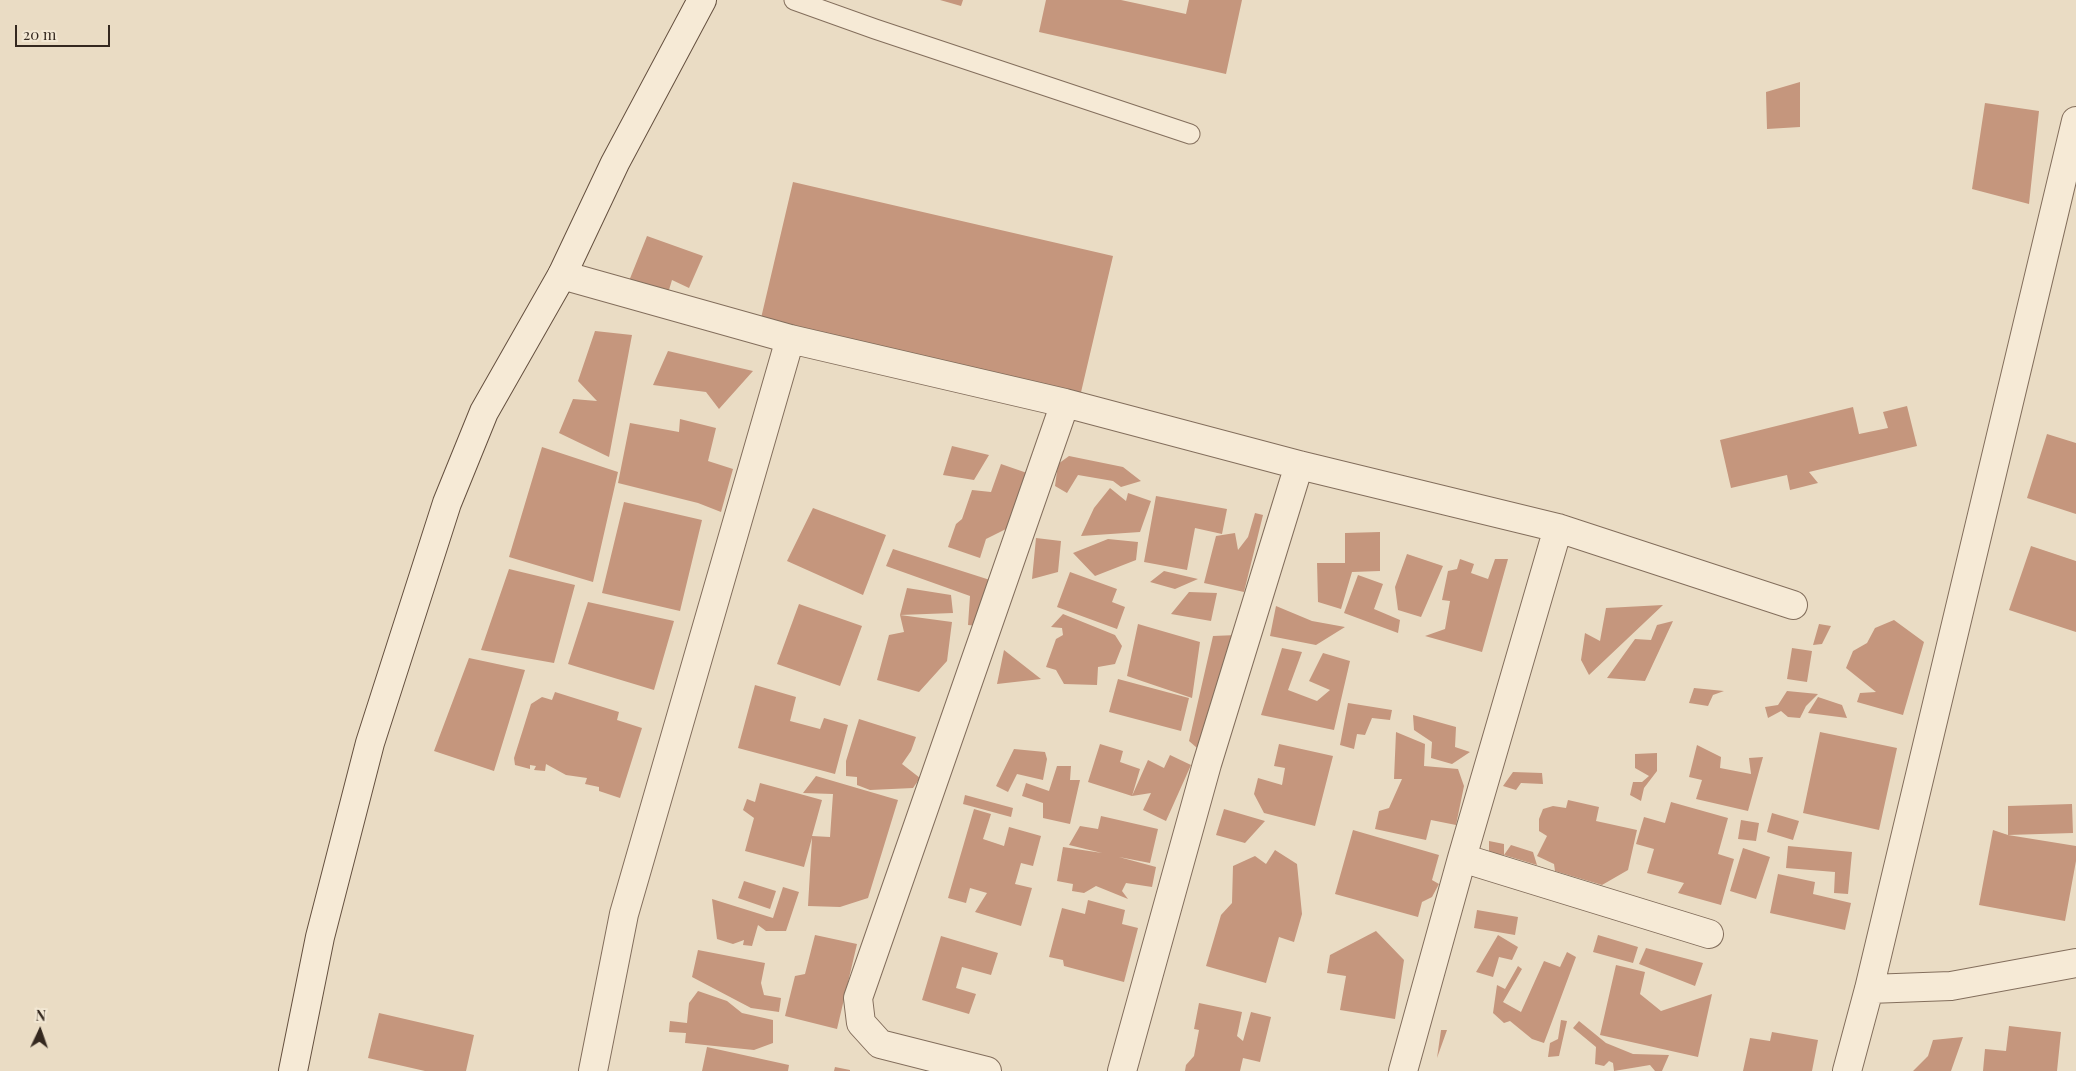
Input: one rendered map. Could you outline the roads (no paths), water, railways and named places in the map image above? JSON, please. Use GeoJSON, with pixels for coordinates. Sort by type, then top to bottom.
{"type":"FeatureCollection","features":[{"type":"Feature","properties":{"kind":"street"},"geometry":{"type":"LineString","coordinates":[[293,1071],[320,937],[370,743],[447,502],[484,412],[562,274],[615,164],[702,0]]}},
{"type":"Feature","properties":{"kind":"street"},"geometry":{"type":"LineString","coordinates":[[1847,1071],[1869,990],[2076,121]]}},
{"type":"Feature","properties":{"kind":"street"},"geometry":{"type":"LineString","coordinates":[[562,274],[790,339],[1065,402],[1299,465],[1558,528],[1793,605]]}},
{"type":"Feature","properties":{"kind":"street"},"geometry":{"type":"LineString","coordinates":[[593,1071],[624,914],[790,339]]}},
{"type":"Feature","properties":{"kind":"street"},"geometry":{"type":"LineString","coordinates":[[987,1071],[932,1065],[880,1044],[861,1024],[858,998],[1065,402]]}},
{"type":"Feature","properties":{"kind":"street"},"geometry":{"type":"LineString","coordinates":[[1122,1071],[1208,764],[1299,465]]}},
{"type":"Feature","properties":{"kind":"street"},"geometry":{"type":"LineString","coordinates":[[1404,1071],[1462,858],[1558,528]]}},
{"type":"Feature","properties":{"kind":"street"},"geometry":{"type":"LineString","coordinates":[[1462,858],[1710,934]]}},
{"type":"Feature","properties":{"kind":"street"},"geometry":{"type":"LineString","coordinates":[[1869,990],[1951,986],[2076,963]]}},
{"type":"Feature","properties":{"kind":"lane"},"geometry":{"type":"LineString","coordinates":[[794,0],[875,29],[1190,134]]}}]}
